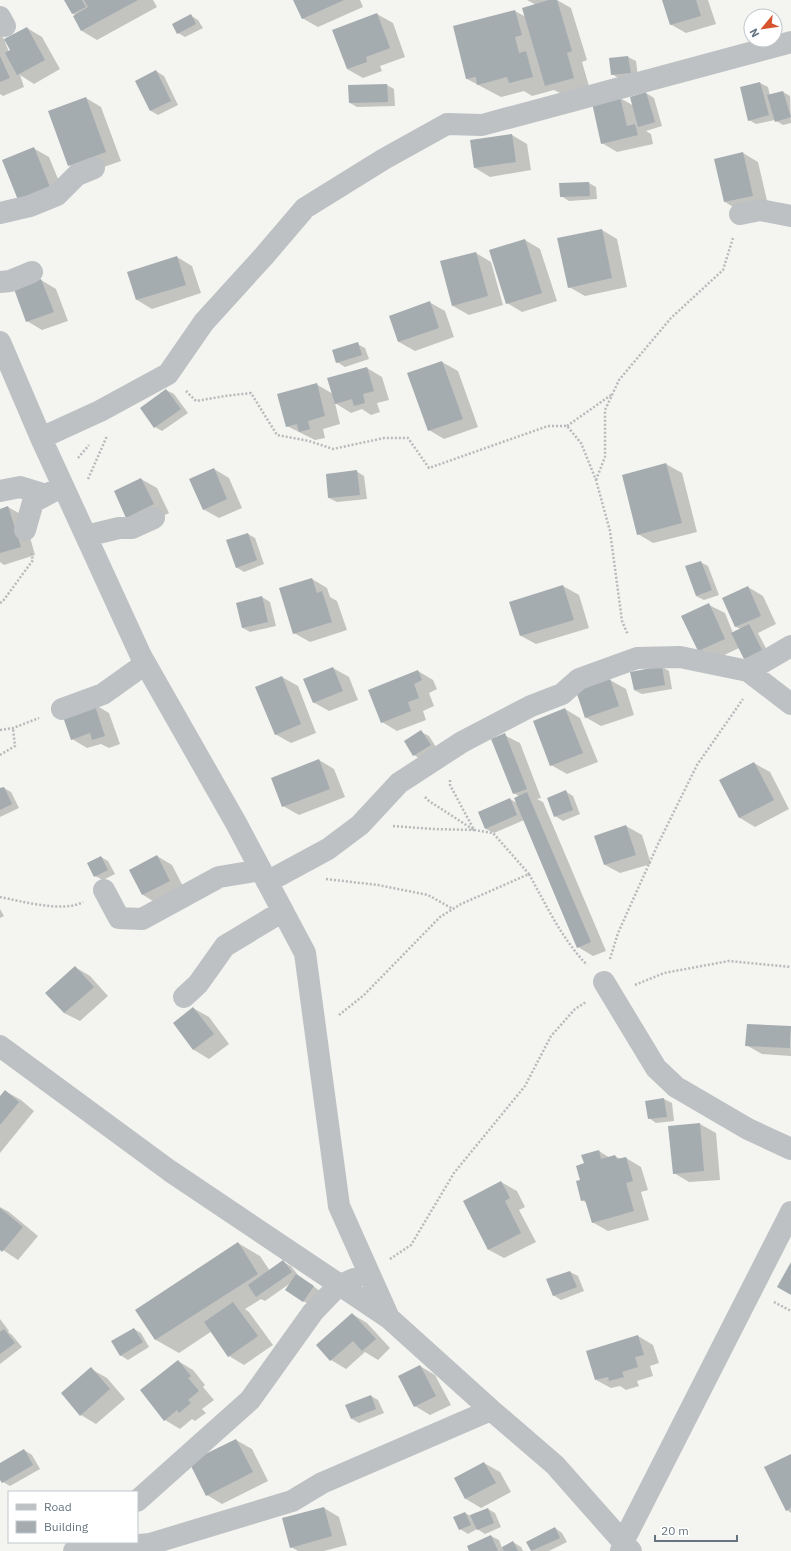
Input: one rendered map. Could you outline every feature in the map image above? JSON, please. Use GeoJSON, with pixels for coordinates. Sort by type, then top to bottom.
{"type":"FeatureCollection","features":[{"type":"Feature","properties":{"kind":"street"},"geometry":{"type":"LineString","coordinates":[[41,438],[100,411],[168,374],[204,322],[305,208],[384,159],[447,124],[482,125],[791,42]]}},
{"type":"Feature","properties":{"kind":"street"},"geometry":{"type":"LineString","coordinates":[[0,213],[30,206],[57,195],[77,175],[94,168]]}},
{"type":"Feature","properties":{"kind":"street"},"geometry":{"type":"LineString","coordinates":[[740,214],[760,210],[791,216]]}},
{"type":"Feature","properties":{"kind":"street"},"geometry":{"type":"LineString","coordinates":[[0,282],[10,281],[32,272]]}},
{"type":"Feature","properties":{"kind":"street"},"geometry":{"type":"LineString","coordinates":[[0,342],[41,438],[54,490],[73,507],[145,664],[236,823],[305,953],[317,1032],[339,1206],[389,1318]]}},
{"type":"Feature","properties":{"kind":"street"},"geometry":{"type":"LineString","coordinates":[[0,491],[20,487],[54,490]]}},
{"type":"Feature","properties":{"kind":"street"},"geometry":{"type":"LineString","coordinates":[[25,530],[33,502],[54,490]]}},
{"type":"Feature","properties":{"kind":"street"},"geometry":{"type":"LineString","coordinates":[[86,536],[119,528],[132,528],[154,518]]}},
{"type":"Feature","properties":{"kind":"street"},"geometry":{"type":"LineString","coordinates":[[752,674],[791,646]]}},
{"type":"Feature","properties":{"kind":"street"},"geometry":{"type":"LineString","coordinates":[[104,890],[119,918],[142,919],[219,878],[264,876],[294,867],[328,849],[360,825],[399,783],[462,742],[531,706],[562,694],[579,679],[637,658],[680,657],[752,674],[791,704]]}},
{"type":"Feature","properties":{"kind":"street"},"geometry":{"type":"LineString","coordinates":[[62,708],[103,694],[145,664]]}},
{"type":"Feature","properties":{"kind":"street"},"geometry":{"type":"LineString","coordinates":[[184,997],[198,984],[225,946],[283,911]]}},
{"type":"Feature","properties":{"kind":"street"},"geometry":{"type":"LineString","coordinates":[[606,985],[656,1068],[676,1087],[748,1129],[791,1149]]}},
{"type":"Feature","properties":{"kind":"street"},"geometry":{"type":"LineString","coordinates":[[0,1046],[170,1171],[389,1318],[491,1410],[555,1465],[625,1548],[791,1212]]}},
{"type":"Feature","properties":{"kind":"street"},"geometry":{"type":"LineString","coordinates":[[138,1500],[250,1400],[313,1312],[340,1284],[370,1273]]}},
{"type":"Feature","properties":{"kind":"street"},"geometry":{"type":"LineString","coordinates":[[79,1549],[150,1544],[292,1501],[322,1483],[491,1410]]}},
{"type":"Feature","properties":{"kind":"path"},"geometry":{"type":"LineString","coordinates":[[596,480],[605,458],[605,410],[619,380],[671,318],[723,270],[740,214]]}},
{"type":"Feature","properties":{"kind":"path"},"geometry":{"type":"LineString","coordinates":[[168,374],[196,401],[251,393],[277,435],[308,441],[333,449],[384,438],[408,438],[429,468],[548,426],[567,426],[613,394]]}},
{"type":"Feature","properties":{"kind":"path"},"geometry":{"type":"LineString","coordinates":[[54,490],[95,436],[100,411]]}},
{"type":"Feature","properties":{"kind":"path"},"geometry":{"type":"LineString","coordinates":[[73,507],[89,477],[108,434],[100,411]]}},
{"type":"Feature","properties":{"kind":"path"},"geometry":{"type":"LineString","coordinates":[[567,426],[582,443],[596,480],[610,531],[622,621],[637,658]]}},
{"type":"Feature","properties":{"kind":"path"},"geometry":{"type":"LineString","coordinates":[[0,603],[33,560],[25,530]]}},
{"type":"Feature","properties":{"kind":"path"},"geometry":{"type":"LineString","coordinates":[[370,1273],[411,1245],[454,1173],[525,1086],[551,1036],[575,1009],[606,985],[618,933],[658,844],[697,765],[738,708],[752,674]]}},
{"type":"Feature","properties":{"kind":"path"},"geometry":{"type":"LineString","coordinates":[[0,730],[13,728],[62,708]]}},
{"type":"Feature","properties":{"kind":"path"},"geometry":{"type":"LineString","coordinates":[[0,755],[15,746],[13,728]]}},
{"type":"Feature","properties":{"kind":"path"},"geometry":{"type":"LineString","coordinates":[[450,750],[450,785],[464,814],[474,830]]}},
{"type":"Feature","properties":{"kind":"path"},"geometry":{"type":"LineString","coordinates":[[408,778],[429,801],[474,830]]}},
{"type":"Feature","properties":{"kind":"path"},"geometry":{"type":"LineString","coordinates":[[360,825],[474,830],[493,833],[529,874],[554,920],[575,952],[606,985],[618,991],[664,973],[729,961],[791,967]]}},
{"type":"Feature","properties":{"kind":"path"},"geometry":{"type":"LineString","coordinates":[[294,867],[316,878],[378,885],[428,895],[454,909]]}},
{"type":"Feature","properties":{"kind":"path"},"geometry":{"type":"LineString","coordinates":[[317,1032],[364,995],[440,917],[498,886],[529,874]]}},
{"type":"Feature","properties":{"kind":"path"},"geometry":{"type":"LineString","coordinates":[[0,897],[42,906],[77,905],[104,890]]}},
{"type":"Feature","properties":{"kind":"building"},"geometry":{"type":"Polygon","coordinates":[[[64,0],[82,0],[86,7],[72,14],[64,0]]]}},
{"type":"Feature","properties":{"kind":"building"},"geometry":{"type":"Polygon","coordinates":[[[84,0],[138,0],[81,31],[73,16],[88,7],[84,0]]]}},
{"type":"Feature","properties":{"kind":"building"},"geometry":{"type":"Polygon","coordinates":[[[293,0],[344,0],[302,19],[293,0]]]}},
{"type":"Feature","properties":{"kind":"building"},"geometry":{"type":"Polygon","coordinates":[[[549,0],[557,0],[572,51],[567,53],[574,78],[545,86],[522,8],[549,0]]]}},
{"type":"Feature","properties":{"kind":"building"},"geometry":{"type":"Polygon","coordinates":[[[662,0],[696,0],[701,16],[670,25],[662,0]]]}},
{"type":"Feature","properties":{"kind":"building"},"geometry":{"type":"Polygon","coordinates":[[[515,10],[522,35],[515,37],[519,53],[526,51],[533,77],[509,83],[507,77],[477,85],[476,77],[466,79],[453,26],[515,10]]]}},
{"type":"Feature","properties":{"kind":"building"},"geometry":{"type":"Polygon","coordinates":[[[377,13],[390,48],[366,57],[367,62],[347,69],[332,30],[377,13]]]}},
{"type":"Feature","properties":{"kind":"building"},"geometry":{"type":"Polygon","coordinates":[[[191,14],[196,24],[177,34],[172,24],[191,14]]]}},
{"type":"Feature","properties":{"kind":"building"},"geometry":{"type":"Polygon","coordinates":[[[27,27],[45,60],[17,75],[5,53],[10,50],[4,39],[27,27]]]}},
{"type":"Feature","properties":{"kind":"building"},"geometry":{"type":"Polygon","coordinates":[[[0,56],[10,78],[0,82],[0,56]]]}},
{"type":"Feature","properties":{"kind":"building"},"geometry":{"type":"Polygon","coordinates":[[[628,56],[631,73],[611,75],[609,58],[628,56]]]}},
{"type":"Feature","properties":{"kind":"building"},"geometry":{"type":"Polygon","coordinates":[[[156,70],[171,101],[150,111],[135,81],[156,70]]]}},
{"type":"Feature","properties":{"kind":"building"},"geometry":{"type":"Polygon","coordinates":[[[760,82],[769,115],[748,121],[740,87],[760,82]]]}},
{"type":"Feature","properties":{"kind":"building"},"geometry":{"type":"Polygon","coordinates":[[[387,84],[388,102],[349,103],[348,85],[387,84]]]}},
{"type":"Feature","properties":{"kind":"building"},"geometry":{"type":"Polygon","coordinates":[[[783,91],[791,117],[775,122],[767,95],[783,91]]]}},
{"type":"Feature","properties":{"kind":"building"},"geometry":{"type":"Polygon","coordinates":[[[646,92],[655,122],[638,127],[630,97],[646,92]]]}},
{"type":"Feature","properties":{"kind":"building"},"geometry":{"type":"Polygon","coordinates":[[[86,97],[106,152],[68,166],[48,111],[86,97]]]}},
{"type":"Feature","properties":{"kind":"building"},"geometry":{"type":"Polygon","coordinates":[[[620,97],[627,126],[635,124],[638,135],[601,144],[592,103],[620,97]]]}},
{"type":"Feature","properties":{"kind":"building"},"geometry":{"type":"Polygon","coordinates":[[[512,134],[516,162],[474,168],[470,140],[512,134]]]}},
{"type":"Feature","properties":{"kind":"building"},"geometry":{"type":"Polygon","coordinates":[[[34,147],[50,187],[18,200],[2,160],[34,147]]]}},
{"type":"Feature","properties":{"kind":"building"},"geometry":{"type":"Polygon","coordinates":[[[743,152],[753,196],[724,202],[714,159],[743,152]]]}},
{"type":"Feature","properties":{"kind":"building"},"geometry":{"type":"Polygon","coordinates":[[[589,182],[590,196],[560,197],[559,183],[589,182]]]}},
{"type":"Feature","properties":{"kind":"building"},"geometry":{"type":"Polygon","coordinates":[[[602,229],[612,278],[568,288],[557,238],[602,229]]]}},
{"type":"Feature","properties":{"kind":"building"},"geometry":{"type":"Polygon","coordinates":[[[525,239],[542,293],[506,304],[489,250],[525,239]]]}},
{"type":"Feature","properties":{"kind":"building"},"geometry":{"type":"Polygon","coordinates":[[[476,252],[488,296],[452,306],[440,261],[476,252]]]}},
{"type":"Feature","properties":{"kind":"building"},"geometry":{"type":"Polygon","coordinates":[[[177,256],[186,285],[136,300],[127,272],[177,256]]]}},
{"type":"Feature","properties":{"kind":"building"},"geometry":{"type":"Polygon","coordinates":[[[41,279],[54,312],[26,322],[14,289],[41,279]]]}},
{"type":"Feature","properties":{"kind":"building"},"geometry":{"type":"Polygon","coordinates":[[[430,301],[439,328],[398,342],[389,316],[430,301]]]}},
{"type":"Feature","properties":{"kind":"building"},"geometry":{"type":"Polygon","coordinates":[[[358,342],[362,355],[336,363],[332,350],[358,342]]]}},
{"type":"Feature","properties":{"kind":"building"},"geometry":{"type":"Polygon","coordinates":[[[442,361],[463,419],[428,431],[407,373],[442,361]]]}},
{"type":"Feature","properties":{"kind":"building"},"geometry":{"type":"Polygon","coordinates":[[[367,367],[374,391],[363,394],[365,403],[354,406],[352,399],[335,404],[327,378],[367,367]]]}},
{"type":"Feature","properties":{"kind":"building"},"geometry":{"type":"Polygon","coordinates":[[[317,383],[325,416],[308,421],[310,429],[299,432],[297,424],[286,427],[277,394],[317,383]]]}},
{"type":"Feature","properties":{"kind":"building"},"geometry":{"type":"Polygon","coordinates":[[[166,389],[181,409],[154,428],[140,408],[166,389]]]}},
{"type":"Feature","properties":{"kind":"building"},"geometry":{"type":"Polygon","coordinates":[[[666,463],[682,523],[637,535],[622,475],[666,463]]]}},
{"type":"Feature","properties":{"kind":"building"},"geometry":{"type":"Polygon","coordinates":[[[214,468],[227,499],[203,510],[189,479],[214,468]]]}},
{"type":"Feature","properties":{"kind":"building"},"geometry":{"type":"Polygon","coordinates":[[[357,470],[360,495],[328,498],[326,474],[357,470]]]}},
{"type":"Feature","properties":{"kind":"building"},"geometry":{"type":"Polygon","coordinates":[[[141,478],[154,504],[126,518],[114,491],[141,478]]]}},
{"type":"Feature","properties":{"kind":"building"},"geometry":{"type":"Polygon","coordinates":[[[8,506],[21,547],[0,553],[0,509],[8,506]]]}},
{"type":"Feature","properties":{"kind":"building"},"geometry":{"type":"Polygon","coordinates":[[[248,533],[257,560],[236,568],[226,540],[248,533]]]}},
{"type":"Feature","properties":{"kind":"building"},"geometry":{"type":"Polygon","coordinates":[[[701,561],[712,590],[696,596],[685,566],[701,561]]]}},
{"type":"Feature","properties":{"kind":"building"},"geometry":{"type":"Polygon","coordinates":[[[312,578],[317,593],[322,591],[332,622],[293,634],[279,588],[312,578]]]}},
{"type":"Feature","properties":{"kind":"building"},"geometry":{"type":"Polygon","coordinates":[[[563,585],[574,620],[520,636],[509,602],[563,585]]]}},
{"type":"Feature","properties":{"kind":"building"},"geometry":{"type":"Polygon","coordinates":[[[748,586],[761,616],[735,627],[722,598],[748,586]]]}},
{"type":"Feature","properties":{"kind":"building"},"geometry":{"type":"Polygon","coordinates":[[[262,596],[268,622],[242,628],[236,603],[262,596]]]}},
{"type":"Feature","properties":{"kind":"building"},"geometry":{"type":"Polygon","coordinates":[[[709,603],[725,639],[698,651],[681,616],[709,603]]]}},
{"type":"Feature","properties":{"kind":"building"},"geometry":{"type":"Polygon","coordinates":[[[749,624],[762,650],[744,659],[731,633],[749,624]]]}},
{"type":"Feature","properties":{"kind":"building"},"geometry":{"type":"Polygon","coordinates":[[[662,666],[665,685],[634,690],[630,672],[662,666]]]}},
{"type":"Feature","properties":{"kind":"building"},"geometry":{"type":"Polygon","coordinates":[[[333,667],[343,691],[313,703],[303,679],[333,667]]]}},
{"type":"Feature","properties":{"kind":"building"},"geometry":{"type":"Polygon","coordinates":[[[418,670],[422,680],[414,684],[419,698],[408,702],[411,711],[381,723],[368,690],[418,670]]]}},
{"type":"Feature","properties":{"kind":"building"},"geometry":{"type":"Polygon","coordinates":[[[282,676],[301,724],[275,735],[255,687],[282,676]]]}},
{"type":"Feature","properties":{"kind":"building"},"geometry":{"type":"Polygon","coordinates":[[[610,679],[619,706],[585,718],[576,691],[610,679]]]}},
{"type":"Feature","properties":{"kind":"building"},"geometry":{"type":"Polygon","coordinates":[[[94,703],[105,736],[92,740],[90,733],[71,740],[62,714],[94,703]]]}},
{"type":"Feature","properties":{"kind":"building"},"geometry":{"type":"Polygon","coordinates":[[[565,708],[583,753],[550,766],[533,721],[565,708]]]}},
{"type":"Feature","properties":{"kind":"building"},"geometry":{"type":"Polygon","coordinates":[[[421,730],[431,745],[413,756],[404,741],[421,730]]]}},
{"type":"Feature","properties":{"kind":"building"},"geometry":{"type":"Polygon","coordinates":[[[505,733],[527,789],[513,794],[491,739],[505,733]]]}},
{"type":"Feature","properties":{"kind":"building"},"geometry":{"type":"Polygon","coordinates":[[[319,759],[330,789],[282,807],[271,778],[319,759]]]}},
{"type":"Feature","properties":{"kind":"building"},"geometry":{"type":"Polygon","coordinates":[[[754,762],[774,800],[739,818],[719,780],[754,762]]]}},
{"type":"Feature","properties":{"kind":"building"},"geometry":{"type":"Polygon","coordinates":[[[4,787],[12,804],[0,810],[0,788],[4,787]]]}},
{"type":"Feature","properties":{"kind":"building"},"geometry":{"type":"Polygon","coordinates":[[[566,790],[573,810],[554,817],[547,798],[566,790]]]}},
{"type":"Feature","properties":{"kind":"building"},"geometry":{"type":"Polygon","coordinates":[[[527,792],[591,942],[577,948],[514,798],[527,792]]]}},
{"type":"Feature","properties":{"kind":"building"},"geometry":{"type":"Polygon","coordinates":[[[510,798],[517,815],[485,829],[478,812],[510,798]]]}},
{"type":"Feature","properties":{"kind":"building"},"geometry":{"type":"Polygon","coordinates":[[[626,825],[636,855],[604,865],[594,836],[626,825]]]}},
{"type":"Feature","properties":{"kind":"building"},"geometry":{"type":"Polygon","coordinates":[[[157,855],[170,881],[142,895],[129,870],[157,855]]]}},
{"type":"Feature","properties":{"kind":"building"},"geometry":{"type":"Polygon","coordinates":[[[101,856],[108,870],[94,877],[87,863],[101,856]]]}},
{"type":"Feature","properties":{"kind":"building"},"geometry":{"type":"Polygon","coordinates":[[[75,966],[94,987],[64,1013],[45,993],[75,966]]]}},
{"type":"Feature","properties":{"kind":"building"},"geometry":{"type":"Polygon","coordinates":[[[193,1007],[214,1034],[193,1050],[173,1023],[193,1007]]]}},
{"type":"Feature","properties":{"kind":"building"},"geometry":{"type":"Polygon","coordinates":[[[747,1024],[791,1026],[790,1048],[745,1046],[747,1024]]]}},
{"type":"Feature","properties":{"kind":"building"},"geometry":{"type":"Polygon","coordinates":[[[5,1090],[19,1102],[0,1125],[0,1096],[5,1090]]]}},
{"type":"Feature","properties":{"kind":"building"},"geometry":{"type":"Polygon","coordinates":[[[664,1098],[667,1117],[648,1119],[645,1101],[664,1098]]]}},
{"type":"Feature","properties":{"kind":"building"},"geometry":{"type":"Polygon","coordinates":[[[700,1123],[704,1171],[673,1174],[668,1126],[700,1123]]]}},
{"type":"Feature","properties":{"kind":"building"},"geometry":{"type":"Polygon","coordinates":[[[599,1150],[601,1159],[615,1155],[617,1159],[626,1157],[633,1181],[626,1183],[634,1211],[592,1223],[585,1200],[581,1201],[576,1181],[580,1180],[576,1166],[584,1163],[581,1155],[599,1150]]]}},
{"type":"Feature","properties":{"kind":"building"},"geometry":{"type":"Polygon","coordinates":[[[501,1181],[510,1198],[505,1201],[521,1233],[488,1250],[463,1201],[501,1181]]]}},
{"type":"Feature","properties":{"kind":"building"},"geometry":{"type":"Polygon","coordinates":[[[0,1208],[23,1227],[2,1252],[0,1250],[0,1208]]]}},
{"type":"Feature","properties":{"kind":"building"},"geometry":{"type":"Polygon","coordinates":[[[238,1242],[258,1274],[155,1340],[135,1310],[238,1242]]]}},
{"type":"Feature","properties":{"kind":"building"},"geometry":{"type":"Polygon","coordinates":[[[283,1260],[292,1272],[256,1297],[248,1285],[283,1260]]]}},
{"type":"Feature","properties":{"kind":"building"},"geometry":{"type":"Polygon","coordinates":[[[791,1262],[791,1295],[777,1287],[791,1262]]]}},
{"type":"Feature","properties":{"kind":"building"},"geometry":{"type":"Polygon","coordinates":[[[570,1271],[577,1287],[553,1296],[546,1279],[570,1271]]]}},
{"type":"Feature","properties":{"kind":"building"},"geometry":{"type":"Polygon","coordinates":[[[296,1274],[314,1286],[303,1302],[285,1290],[296,1274]]]}},
{"type":"Feature","properties":{"kind":"building"},"geometry":{"type":"Polygon","coordinates":[[[233,1302],[258,1336],[228,1357],[204,1322],[233,1302]]]}},
{"type":"Feature","properties":{"kind":"building"},"geometry":{"type":"Polygon","coordinates":[[[352,1313],[376,1339],[362,1351],[353,1341],[330,1361],[316,1345],[352,1313]]]}},
{"type":"Feature","properties":{"kind":"building"},"geometry":{"type":"Polygon","coordinates":[[[134,1328],[143,1342],[120,1356],[111,1341],[134,1328]]]}},
{"type":"Feature","properties":{"kind":"building"},"geometry":{"type":"Polygon","coordinates":[[[4,1329],[15,1343],[0,1354],[0,1332],[4,1329]]]}},
{"type":"Feature","properties":{"kind":"building"},"geometry":{"type":"Polygon","coordinates":[[[638,1335],[644,1355],[635,1357],[638,1367],[622,1372],[624,1377],[609,1381],[608,1377],[595,1380],[586,1351],[638,1335]]]}},
{"type":"Feature","properties":{"kind":"building"},"geometry":{"type":"Polygon","coordinates":[[[178,1360],[191,1376],[188,1378],[199,1391],[188,1400],[191,1403],[179,1413],[177,1410],[164,1421],[140,1390],[178,1360]]]}},
{"type":"Feature","properties":{"kind":"building"},"geometry":{"type":"Polygon","coordinates":[[[420,1365],[436,1396],[414,1407],[398,1376],[420,1365]]]}},
{"type":"Feature","properties":{"kind":"building"},"geometry":{"type":"Polygon","coordinates":[[[91,1367],[110,1389],[80,1416],[61,1393],[91,1367]]]}},
{"type":"Feature","properties":{"kind":"building"},"geometry":{"type":"Polygon","coordinates":[[[371,1395],[376,1409],[351,1419],[345,1405],[371,1395]]]}},
{"type":"Feature","properties":{"kind":"building"},"geometry":{"type":"Polygon","coordinates":[[[236,1439],[253,1472],[206,1496],[189,1462],[236,1439]]]}},
{"type":"Feature","properties":{"kind":"building"},"geometry":{"type":"Polygon","coordinates":[[[24,1449],[33,1465],[2,1483],[0,1480],[0,1463],[24,1449]]]}},
{"type":"Feature","properties":{"kind":"building"},"geometry":{"type":"Polygon","coordinates":[[[791,1454],[791,1508],[786,1511],[764,1467],[791,1454]]]}},
{"type":"Feature","properties":{"kind":"building"},"geometry":{"type":"Polygon","coordinates":[[[484,1462],[496,1483],[465,1499],[454,1478],[484,1462]]]}},
{"type":"Feature","properties":{"kind":"building"},"geometry":{"type":"Polygon","coordinates":[[[324,1507],[332,1536],[290,1548],[282,1518],[324,1507]]]}},
{"type":"Feature","properties":{"kind":"building"},"geometry":{"type":"Polygon","coordinates":[[[488,1508],[494,1523],[477,1530],[470,1515],[488,1508]]]}},
{"type":"Feature","properties":{"kind":"building"},"geometry":{"type":"Polygon","coordinates":[[[465,1512],[471,1525],[459,1530],[453,1517],[465,1512]]]}},
{"type":"Feature","properties":{"kind":"building"},"geometry":{"type":"Polygon","coordinates":[[[555,1527],[560,1538],[531,1551],[526,1542],[555,1527]]]}},
{"type":"Feature","properties":{"kind":"building"},"geometry":{"type":"Polygon","coordinates":[[[491,1535],[498,1551],[469,1551],[467,1546],[491,1535]]]}},
{"type":"Feature","properties":{"kind":"building"},"geometry":{"type":"Polygon","coordinates":[[[513,1541],[518,1551],[504,1551],[502,1547],[513,1541]]]}}]}
